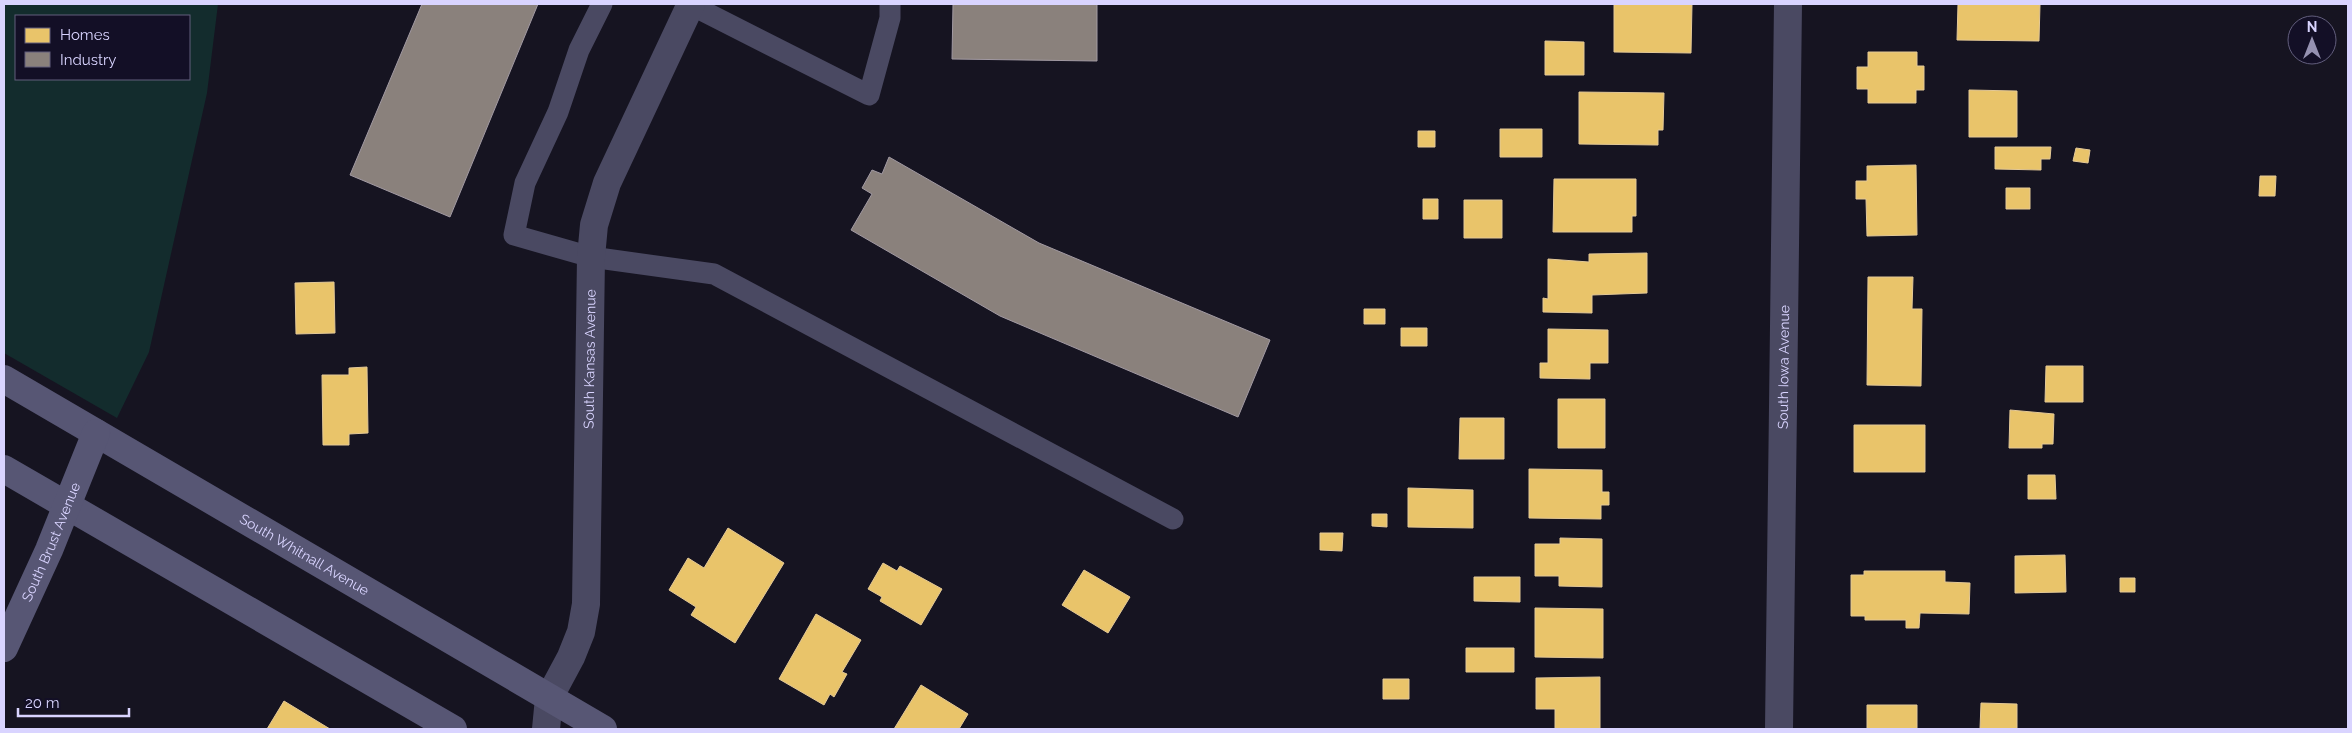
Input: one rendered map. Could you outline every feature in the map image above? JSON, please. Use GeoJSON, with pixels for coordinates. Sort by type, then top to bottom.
{"type":"FeatureCollection","features":[{"type":"Feature","properties":{"kind":"street","name":"South Kansas Avenue"},"geometry":{"type":"LineString","coordinates":[[546,729],[549,698],[577,640],[586,604],[591,258],[594,225],[607,183],[691,4]]}},
{"type":"Feature","properties":{"kind":"street","name":"South Iowa Avenue"},"geometry":{"type":"LineString","coordinates":[[1779,729],[1788,4]]}},
{"type":"Feature","properties":{"kind":"street","name":"South Whitnall Avenue"},"geometry":{"type":"LineString","coordinates":[[4,379],[603,729]]}},
{"type":"Feature","properties":{"kind":"street","name":"South Brust Avenue"},"geometry":{"type":"LineString","coordinates":[[4,648],[49,550],[96,433]]}},
{"type":"Feature","properties":{"kind":"street"},"geometry":{"type":"LineString","coordinates":[[4,469],[453,729]]}},
{"type":"Feature","properties":{"kind":"lane"},"geometry":{"type":"LineString","coordinates":[[602,4],[579,50],[558,112],[525,182],[514,235],[591,258],[714,274],[1173,519]]}},
{"type":"Feature","properties":{"kind":"lane"},"geometry":{"type":"LineString","coordinates":[[691,4],[869,95],[890,18],[890,4]]}},
{"type":"Feature","properties":{"kind":"green space"},"geometry":{"type":"Polygon","coordinates":[[[4,4],[218,4],[207,93],[149,352],[117,418],[4,353],[4,4]]]}},
{"type":"Feature","properties":{"kind":"building: Homes"},"geometry":{"type":"Polygon","coordinates":[[[1614,4],[1692,4],[1691,53],[1614,52],[1614,4]]]}},
{"type":"Feature","properties":{"kind":"building: Homes"},"geometry":{"type":"Polygon","coordinates":[[[1958,4],[2040,4],[2039,41],[1957,40],[1958,4]]]}},
{"type":"Feature","properties":{"kind":"building: Homes"},"geometry":{"type":"Polygon","coordinates":[[[1545,41],[1584,42],[1584,75],[1545,75],[1545,41]]]}},
{"type":"Feature","properties":{"kind":"building: Homes"},"geometry":{"type":"Polygon","coordinates":[[[1868,52],[1917,52],[1917,66],[1924,66],[1924,90],[1916,90],[1916,103],[1868,103],[1868,89],[1857,89],[1857,67],[1868,67],[1868,52]]]}},
{"type":"Feature","properties":{"kind":"building: Homes"},"geometry":{"type":"Polygon","coordinates":[[[1969,90],[2017,91],[2017,137],[1969,137],[1969,90]]]}},
{"type":"Feature","properties":{"kind":"building: Homes"},"geometry":{"type":"Polygon","coordinates":[[[1579,92],[1664,93],[1663,130],[1658,130],[1658,145],[1579,144],[1579,92]]]}},
{"type":"Feature","properties":{"kind":"building: Homes"},"geometry":{"type":"Polygon","coordinates":[[[1500,129],[1542,129],[1542,157],[1500,157],[1500,129]]]}},
{"type":"Feature","properties":{"kind":"building: Homes"},"geometry":{"type":"Polygon","coordinates":[[[1418,131],[1435,131],[1435,147],[1418,147],[1418,131]]]}},
{"type":"Feature","properties":{"kind":"building: Homes"},"geometry":{"type":"Polygon","coordinates":[[[1995,147],[2051,147],[2050,159],[2041,159],[2041,170],[1995,169],[1995,147]]]}},
{"type":"Feature","properties":{"kind":"building: Homes"},"geometry":{"type":"Polygon","coordinates":[[[2076,148],[2090,150],[2088,163],[2073,161],[2076,148]]]}},
{"type":"Feature","properties":{"kind":"building: Homes"},"geometry":{"type":"Polygon","coordinates":[[[1916,165],[1917,235],[1867,236],[1866,199],[1856,199],[1856,181],[1867,181],[1867,166],[1916,165]]]}},
{"type":"Feature","properties":{"kind":"building: Homes"},"geometry":{"type":"Polygon","coordinates":[[[2260,176],[2276,176],[2275,196],[2259,196],[2260,176]]]}},
{"type":"Feature","properties":{"kind":"building: Homes"},"geometry":{"type":"Polygon","coordinates":[[[1554,179],[1636,179],[1636,216],[1632,216],[1632,232],[1553,232],[1554,179]]]}},
{"type":"Feature","properties":{"kind":"building: Homes"},"geometry":{"type":"Polygon","coordinates":[[[2006,188],[2030,188],[2030,209],[2006,209],[2006,188]]]}},
{"type":"Feature","properties":{"kind":"building: Homes"},"geometry":{"type":"Polygon","coordinates":[[[1423,199],[1438,199],[1438,219],[1423,219],[1423,199]]]}},
{"type":"Feature","properties":{"kind":"building: Homes"},"geometry":{"type":"Polygon","coordinates":[[[1464,200],[1502,200],[1502,238],[1464,238],[1464,200]]]}},
{"type":"Feature","properties":{"kind":"building: Homes"},"geometry":{"type":"Polygon","coordinates":[[[1647,253],[1647,293],[1592,295],[1592,313],[1543,312],[1543,298],[1548,299],[1548,259],[1589,262],[1589,254],[1647,253]]]}},
{"type":"Feature","properties":{"kind":"building: Homes"},"geometry":{"type":"Polygon","coordinates":[[[1868,277],[1913,277],[1912,309],[1922,309],[1921,386],[1867,385],[1868,277]]]}},
{"type":"Feature","properties":{"kind":"building: Homes"},"geometry":{"type":"Polygon","coordinates":[[[334,282],[335,333],[296,334],[295,283],[334,282]]]}},
{"type":"Feature","properties":{"kind":"building: Homes"},"geometry":{"type":"Polygon","coordinates":[[[1364,309],[1385,309],[1385,324],[1364,324],[1364,309]]]}},
{"type":"Feature","properties":{"kind":"building: Homes"},"geometry":{"type":"Polygon","coordinates":[[[1401,328],[1427,328],[1427,346],[1401,346],[1401,328]]]}},
{"type":"Feature","properties":{"kind":"building: Homes"},"geometry":{"type":"Polygon","coordinates":[[[1548,329],[1608,330],[1608,363],[1590,363],[1590,379],[1540,378],[1540,363],[1548,363],[1548,329]]]}},
{"type":"Feature","properties":{"kind":"building: Homes"},"geometry":{"type":"Polygon","coordinates":[[[2046,366],[2083,366],[2083,402],[2045,402],[2046,366]]]}},
{"type":"Feature","properties":{"kind":"building: Homes"},"geometry":{"type":"Polygon","coordinates":[[[367,367],[368,433],[349,434],[349,445],[323,445],[322,375],[349,375],[349,368],[367,367]]]}},
{"type":"Feature","properties":{"kind":"building: Homes"},"geometry":{"type":"Polygon","coordinates":[[[1558,399],[1605,399],[1605,448],[1558,448],[1558,399]]]}},
{"type":"Feature","properties":{"kind":"building: Homes"},"geometry":{"type":"Polygon","coordinates":[[[2010,410],[2054,414],[2053,444],[2042,444],[2042,448],[2009,448],[2010,410]]]}},
{"type":"Feature","properties":{"kind":"building: Homes"},"geometry":{"type":"Polygon","coordinates":[[[1460,418],[1504,418],[1504,459],[1459,459],[1460,418]]]}},
{"type":"Feature","properties":{"kind":"building: Homes"},"geometry":{"type":"Polygon","coordinates":[[[1854,425],[1925,425],[1925,472],[1854,472],[1854,425]]]}},
{"type":"Feature","properties":{"kind":"building: Homes"},"geometry":{"type":"Polygon","coordinates":[[[1529,469],[1602,470],[1602,492],[1609,492],[1609,505],[1601,505],[1601,519],[1529,518],[1529,469]]]}},
{"type":"Feature","properties":{"kind":"building: Homes"},"geometry":{"type":"Polygon","coordinates":[[[2028,475],[2055,475],[2056,499],[2028,499],[2028,475]]]}},
{"type":"Feature","properties":{"kind":"building: Homes"},"geometry":{"type":"Polygon","coordinates":[[[1408,488],[1473,490],[1473,528],[1408,527],[1408,488]]]}},
{"type":"Feature","properties":{"kind":"building: Homes"},"geometry":{"type":"Polygon","coordinates":[[[1372,514],[1387,514],[1387,527],[1372,526],[1372,514]]]}},
{"type":"Feature","properties":{"kind":"building: Homes"},"geometry":{"type":"Polygon","coordinates":[[[728,528],[784,563],[735,643],[691,615],[696,607],[669,590],[688,558],[704,568],[728,528]]]}},
{"type":"Feature","properties":{"kind":"building: Homes"},"geometry":{"type":"Polygon","coordinates":[[[1320,533],[1343,533],[1342,551],[1320,550],[1320,533]]]}},
{"type":"Feature","properties":{"kind":"building: Homes"},"geometry":{"type":"Polygon","coordinates":[[[1560,538],[1602,539],[1602,587],[1559,586],[1559,576],[1535,576],[1535,544],[1560,544],[1560,538]]]}},
{"type":"Feature","properties":{"kind":"building: Homes"},"geometry":{"type":"Polygon","coordinates":[[[2065,555],[2066,592],[2015,593],[2015,556],[2065,555]]]}},
{"type":"Feature","properties":{"kind":"building: Homes"},"geometry":{"type":"Polygon","coordinates":[[[883,563],[897,571],[900,566],[942,589],[921,625],[880,601],[882,597],[868,589],[883,563]]]}},
{"type":"Feature","properties":{"kind":"building: Homes"},"geometry":{"type":"Polygon","coordinates":[[[1084,570],[1130,597],[1108,633],[1062,605],[1084,570]]]}},
{"type":"Feature","properties":{"kind":"building: Homes"},"geometry":{"type":"Polygon","coordinates":[[[1864,571],[1945,571],[1945,582],[1970,583],[1969,614],[1920,613],[1919,628],[1906,628],[1906,620],[1865,620],[1865,616],[1851,616],[1851,575],[1864,575],[1864,571]]]}},
{"type":"Feature","properties":{"kind":"building: Homes"},"geometry":{"type":"Polygon","coordinates":[[[1474,577],[1520,577],[1520,602],[1474,601],[1474,577]]]}},
{"type":"Feature","properties":{"kind":"building: Homes"},"geometry":{"type":"Polygon","coordinates":[[[2120,578],[2135,578],[2135,592],[2120,592],[2120,578]]]}},
{"type":"Feature","properties":{"kind":"building: Homes"},"geometry":{"type":"Polygon","coordinates":[[[1535,608],[1603,609],[1603,658],[1535,657],[1535,608]]]}},
{"type":"Feature","properties":{"kind":"building: Homes"},"geometry":{"type":"Polygon","coordinates":[[[816,614],[861,640],[842,672],[847,674],[834,697],[830,694],[824,705],[779,679],[816,614]]]}},
{"type":"Feature","properties":{"kind":"building: Homes"},"geometry":{"type":"Polygon","coordinates":[[[1466,648],[1514,648],[1514,672],[1466,672],[1466,648]]]}},
{"type":"Feature","properties":{"kind":"building: Homes"},"geometry":{"type":"Polygon","coordinates":[[[1600,677],[1600,729],[1555,729],[1555,709],[1536,709],[1536,678],[1600,677]]]}},
{"type":"Feature","properties":{"kind":"building: Homes"},"geometry":{"type":"Polygon","coordinates":[[[1383,679],[1409,679],[1409,699],[1383,699],[1383,679]]]}},
{"type":"Feature","properties":{"kind":"building: Homes"},"geometry":{"type":"Polygon","coordinates":[[[921,685],[968,714],[959,729],[894,729],[921,685]]]}},
{"type":"Feature","properties":{"kind":"building: Homes"},"geometry":{"type":"Polygon","coordinates":[[[284,701],[330,729],[267,729],[284,701]]]}},
{"type":"Feature","properties":{"kind":"building: Homes"},"geometry":{"type":"Polygon","coordinates":[[[1981,703],[2017,704],[2017,729],[1980,729],[1981,703]]]}},
{"type":"Feature","properties":{"kind":"building: Homes"},"geometry":{"type":"Polygon","coordinates":[[[1867,705],[1917,705],[1917,729],[1867,729],[1867,705]]]}},
{"type":"Feature","properties":{"kind":"building: Industry"},"geometry":{"type":"Polygon","coordinates":[[[422,4],[538,4],[450,217],[350,175],[422,4]]]}},
{"type":"Feature","properties":{"kind":"building: Industry"},"geometry":{"type":"Polygon","coordinates":[[[953,4],[1097,4],[1097,61],[952,59],[953,4]]]}},
{"type":"Feature","properties":{"kind":"building: Industry"},"geometry":{"type":"Polygon","coordinates":[[[889,157],[1039,243],[1270,340],[1238,417],[1000,316],[851,230],[872,194],[862,188],[872,170],[882,174],[889,157]]]}}]}
